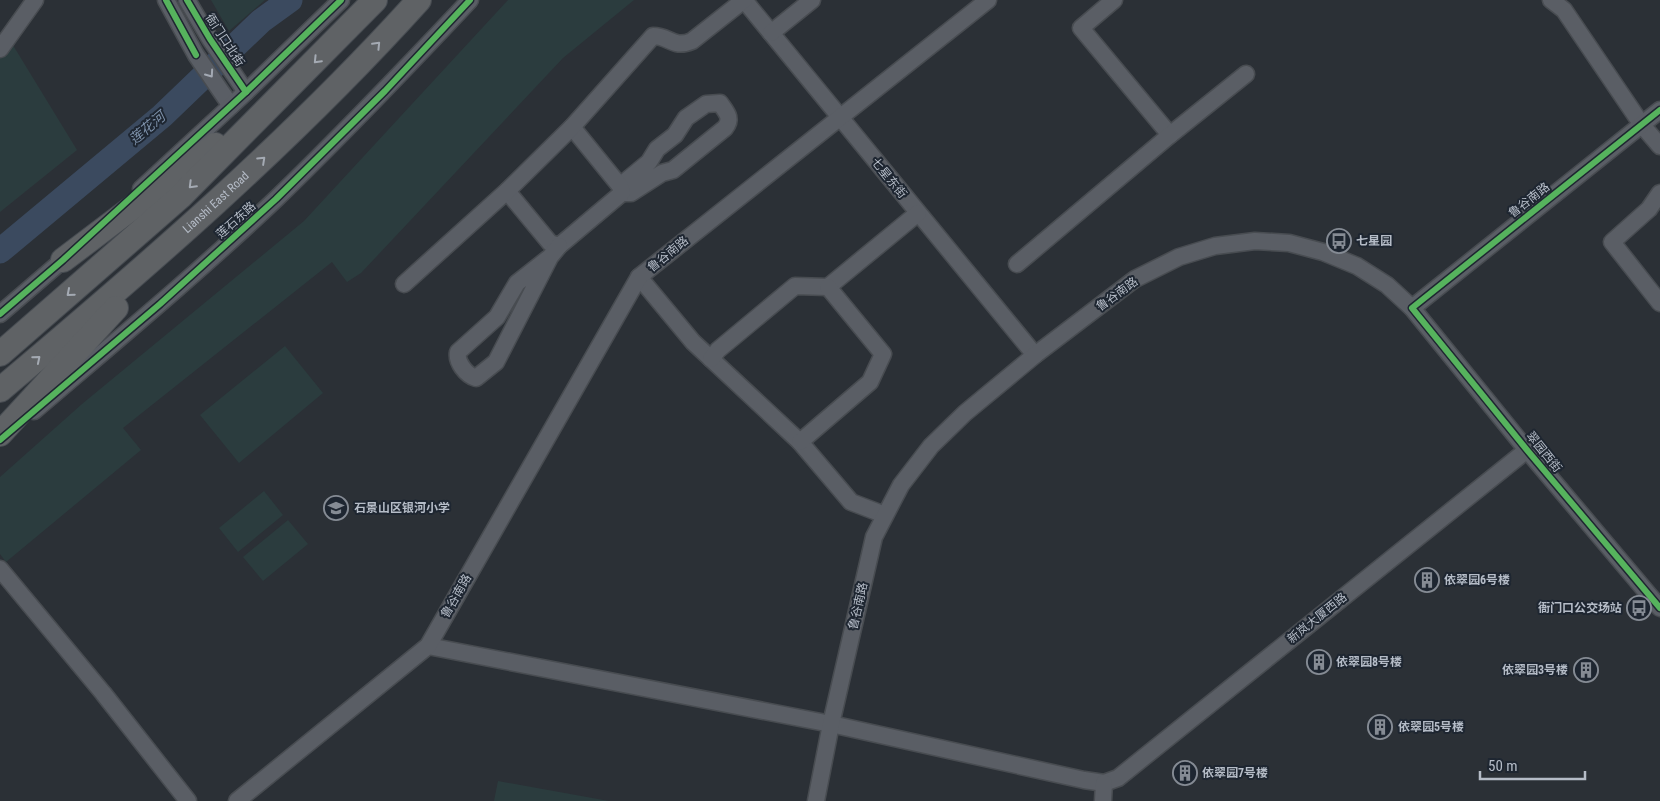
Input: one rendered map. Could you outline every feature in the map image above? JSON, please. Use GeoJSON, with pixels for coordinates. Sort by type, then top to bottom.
{"type":"FeatureCollection","features":[{"type":"Feature","properties":{"kind":"highway"},"geometry":{"type":"LineString","coordinates":[[0,354],[180,197],[375,0]]}},
{"type":"Feature","properties":{"kind":"highway","name":"Lianshi East Road"},"geometry":{"type":"LineString","coordinates":[[0,390],[200,217],[311,114],[419,0]]}},
{"type":"Feature","properties":{"kind":"highway"},"geometry":{"type":"LineString","coordinates":[[64,260],[288,89]]}},
{"type":"Feature","properties":{"kind":"highway"},"geometry":{"type":"LineString","coordinates":[[0,434],[200,217]]}},
{"type":"Feature","properties":{"kind":"street"},"geometry":{"type":"LineString","coordinates":[[0,49],[35,0]]}},
{"type":"Feature","properties":{"kind":"street"},"geometry":{"type":"LineString","coordinates":[[166,0],[196,55],[227,99]]}},
{"type":"Feature","properties":{"kind":"street","name":"衙门口北街"},"geometry":{"type":"LineString","coordinates":[[187,0],[210,39],[242,86]]}},
{"type":"Feature","properties":{"kind":"street"},"geometry":{"type":"LineString","coordinates":[[0,314],[64,260],[227,99],[341,0]]}},
{"type":"Feature","properties":{"kind":"street","name":"莲石东路"},"geometry":{"type":"LineString","coordinates":[[0,440],[160,304],[276,199],[385,91],[470,0]]}},
{"type":"Feature","properties":{"kind":"street"},"geometry":{"type":"LineString","coordinates":[[404,284],[507,192],[572,127],[654,36],[662,36],[684,45],[692,41],[744,0]]}},
{"type":"Feature","properties":{"kind":"street","name":"七星东街"},"geometry":{"type":"LineString","coordinates":[[744,0],[1035,355]]}},
{"type":"Feature","properties":{"kind":"street"},"geometry":{"type":"LineString","coordinates":[[771,33],[812,0]]}},
{"type":"Feature","properties":{"kind":"street","name":"鲁谷南路"},"geometry":{"type":"LineString","coordinates":[[237,801],[428,646],[639,277],[988,0]]}},
{"type":"Feature","properties":{"kind":"street"},"geometry":{"type":"LineString","coordinates":[[1114,0],[1081,28],[1170,135]]}},
{"type":"Feature","properties":{"kind":"street"},"geometry":{"type":"LineString","coordinates":[[1551,0],[1564,10],[1642,125],[1660,146]]}},
{"type":"Feature","properties":{"kind":"street"},"geometry":{"type":"LineString","coordinates":[[1017,264],[1170,135],[1246,74]]}},
{"type":"Feature","properties":{"kind":"street"},"geometry":{"type":"LineString","coordinates":[[555,252],[496,362],[480,376],[476,378],[471,376],[458,361],[458,352],[497,317],[518,283],[555,252],[621,190],[649,162],[657,148],[675,134],[686,118],[706,104],[720,103],[729,116],[729,122],[725,128],[673,170],[662,173],[631,193],[621,190],[572,127]]}},
{"type":"Feature","properties":{"kind":"street","name":"鲁谷南路"},"geometry":{"type":"LineString","coordinates":[[816,801],[831,724],[874,537],[901,485],[931,446],[966,413],[1035,355],[1135,280],[1179,257],[1215,246],[1255,241],[1288,243],[1323,252],[1357,266],[1387,285],[1412,308],[1660,110]]}},
{"type":"Feature","properties":{"kind":"street"},"geometry":{"type":"LineString","coordinates":[[507,192],[550,243],[555,252]]}},
{"type":"Feature","properties":{"kind":"street"},"geometry":{"type":"LineString","coordinates":[[1660,193],[1649,208],[1612,242],[1660,303]]}},
{"type":"Feature","properties":{"kind":"street"},"geometry":{"type":"LineString","coordinates":[[711,359],[718,350],[795,286],[828,287],[918,213]]}},
{"type":"Feature","properties":{"kind":"street"},"geometry":{"type":"LineString","coordinates":[[639,277],[693,342],[800,442],[851,502],[885,515]]}},
{"type":"Feature","properties":{"kind":"street"},"geometry":{"type":"LineString","coordinates":[[800,442],[870,382],[883,354],[828,287]]}},
{"type":"Feature","properties":{"kind":"street","name":"翠园西街"},"geometry":{"type":"LineString","coordinates":[[1412,308],[1527,450],[1660,608]]}},
{"type":"Feature","properties":{"kind":"street","name":"新岚大厦西路"},"geometry":{"type":"LineString","coordinates":[[1104,783],[1118,778],[1527,450]]}},
{"type":"Feature","properties":{"kind":"street"},"geometry":{"type":"LineString","coordinates":[[0,569],[103,693],[188,801]]}},
{"type":"Feature","properties":{"kind":"street"},"geometry":{"type":"LineString","coordinates":[[428,646],[831,724],[1104,783],[1103,801]]}},
{"type":"Feature","properties":{"kind":"shaded area"},"geometry":{"type":"Polygon","coordinates":[[[211,0],[265,0],[229,31],[211,0]]]}},
{"type":"Feature","properties":{"kind":"shaded area"},"geometry":{"type":"Polygon","coordinates":[[[508,0],[634,0],[563,58],[361,273],[347,282],[332,262],[123,428],[141,450],[6,562],[0,554],[0,477],[82,404],[304,221],[508,0]]]}},
{"type":"Feature","properties":{"kind":"shaded area"},"geometry":{"type":"Polygon","coordinates":[[[11,42],[77,150],[0,212],[0,57],[11,42]]]}},
{"type":"Feature","properties":{"kind":"shaded area"},"geometry":{"type":"Polygon","coordinates":[[[285,346],[323,393],[239,463],[200,415],[285,346]]]}},
{"type":"Feature","properties":{"kind":"shaded area"},"geometry":{"type":"Polygon","coordinates":[[[264,491],[283,515],[238,552],[219,528],[264,491]]]}},
{"type":"Feature","properties":{"kind":"shaded area"},"geometry":{"type":"Polygon","coordinates":[[[288,520],[308,544],[263,581],[243,557],[288,520]]]}},
{"type":"Feature","properties":{"kind":"shaded area"},"geometry":{"type":"Polygon","coordinates":[[[498,781],[609,801],[494,801],[498,781]]]}},
{"type":"Feature","properties":{"kind":"waterway","name":"莲花河"},"geometry":{"type":"LineString","coordinates":[[0,251],[162,116],[261,21],[290,0]]}},
{"type":"Feature","properties":{"kind":"cycle path"},"geometry":{"type":"LineString","coordinates":[[166,0],[196,55]]}},
{"type":"Feature","properties":{"kind":"cycle path"},"geometry":{"type":"LineString","coordinates":[[187,0],[210,39],[246,92]]}},
{"type":"Feature","properties":{"kind":"cycle path"},"geometry":{"type":"LineString","coordinates":[[0,314],[63,260],[246,92],[341,0]]}},
{"type":"Feature","properties":{"kind":"cycle path"},"geometry":{"type":"LineString","coordinates":[[0,440],[160,304],[276,199],[385,91],[470,0]]}},
{"type":"Feature","properties":{"kind":"cycle path"},"geometry":{"type":"LineString","coordinates":[[1660,110],[1412,308],[1527,450],[1660,608]]}},
{"type":"Feature","properties":{"kind":"place","name":"七星园"},"geometry":{"type":"Point","coordinates":[1339,241]}},
{"type":"Feature","properties":{"kind":"place","name":"石景山区银河小学"},"geometry":{"type":"Point","coordinates":[336,508]}},
{"type":"Feature","properties":{"kind":"place","name":"依翠园6号楼"},"geometry":{"type":"Point","coordinates":[1427,580]}},
{"type":"Feature","properties":{"kind":"place","name":"衙门口公交场站"},"geometry":{"type":"Point","coordinates":[1639,608]}},
{"type":"Feature","properties":{"kind":"place","name":"依翠园8号楼"},"geometry":{"type":"Point","coordinates":[1319,662]}},
{"type":"Feature","properties":{"kind":"place","name":"依翠园3号楼"},"geometry":{"type":"Point","coordinates":[1586,670]}},
{"type":"Feature","properties":{"kind":"place","name":"依翠园5号楼"},"geometry":{"type":"Point","coordinates":[1380,727]}},
{"type":"Feature","properties":{"kind":"place","name":"依翠园7号楼"},"geometry":{"type":"Point","coordinates":[1185,773]}}]}
